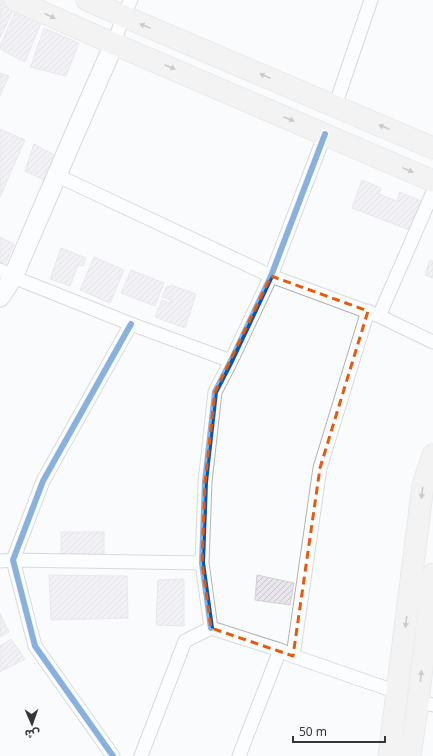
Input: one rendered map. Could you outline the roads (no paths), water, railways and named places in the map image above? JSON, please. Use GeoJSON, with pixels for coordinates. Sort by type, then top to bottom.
{"type":"FeatureCollection","features":[{"type":"Feature","properties":{"kind":"main road"},"geometry":{"type":"LineString","coordinates":[[15,0],[433,181]]}},
{"type":"Feature","properties":{"kind":"main road"},"geometry":{"type":"LineString","coordinates":[[87,0],[127,8],[336,106],[433,148]]}},
{"type":"Feature","properties":{"kind":"main road"},"geometry":{"type":"LineString","coordinates":[[389,756],[423,485],[433,455]]}},
{"type":"Feature","properties":{"kind":"main road"},"geometry":{"type":"LineString","coordinates":[[410,756],[425,704],[433,574]]}},
{"type":"Feature","properties":{"kind":"street"},"geometry":{"type":"LineString","coordinates":[[336,106],[371,0]]}},
{"type":"Feature","properties":{"kind":"street"},"geometry":{"type":"LineString","coordinates":[[0,297],[7,274],[56,175],[114,44],[127,8]]}},
{"type":"Feature","properties":{"kind":"street"},"geometry":{"type":"LineString","coordinates":[[211,628],[202,563],[205,482],[214,392],[271,276],[325,134]]}},
{"type":"Feature","properties":{"kind":"street"},"geometry":{"type":"LineString","coordinates":[[56,175],[271,276],[374,313],[433,342]]}},
{"type":"Feature","properties":{"kind":"street"},"geometry":{"type":"LineString","coordinates":[[292,656],[320,468],[374,313],[433,192]]}},
{"type":"Feature","properties":{"kind":"street"},"geometry":{"type":"LineString","coordinates":[[7,274],[131,324],[230,361]]}},
{"type":"Feature","properties":{"kind":"street"},"geometry":{"type":"LineString","coordinates":[[113,756],[34,646],[6,561],[43,481],[131,324]]}},
{"type":"Feature","properties":{"kind":"street"},"geometry":{"type":"LineString","coordinates":[[6,561],[202,563]]}},
{"type":"Feature","properties":{"kind":"street"},"geometry":{"type":"LineString","coordinates":[[141,756],[185,641],[211,628],[280,650],[292,656],[398,692]]}},
{"type":"Feature","properties":{"kind":"street"},"geometry":{"type":"LineString","coordinates":[[239,756],[280,650]]}}]}
